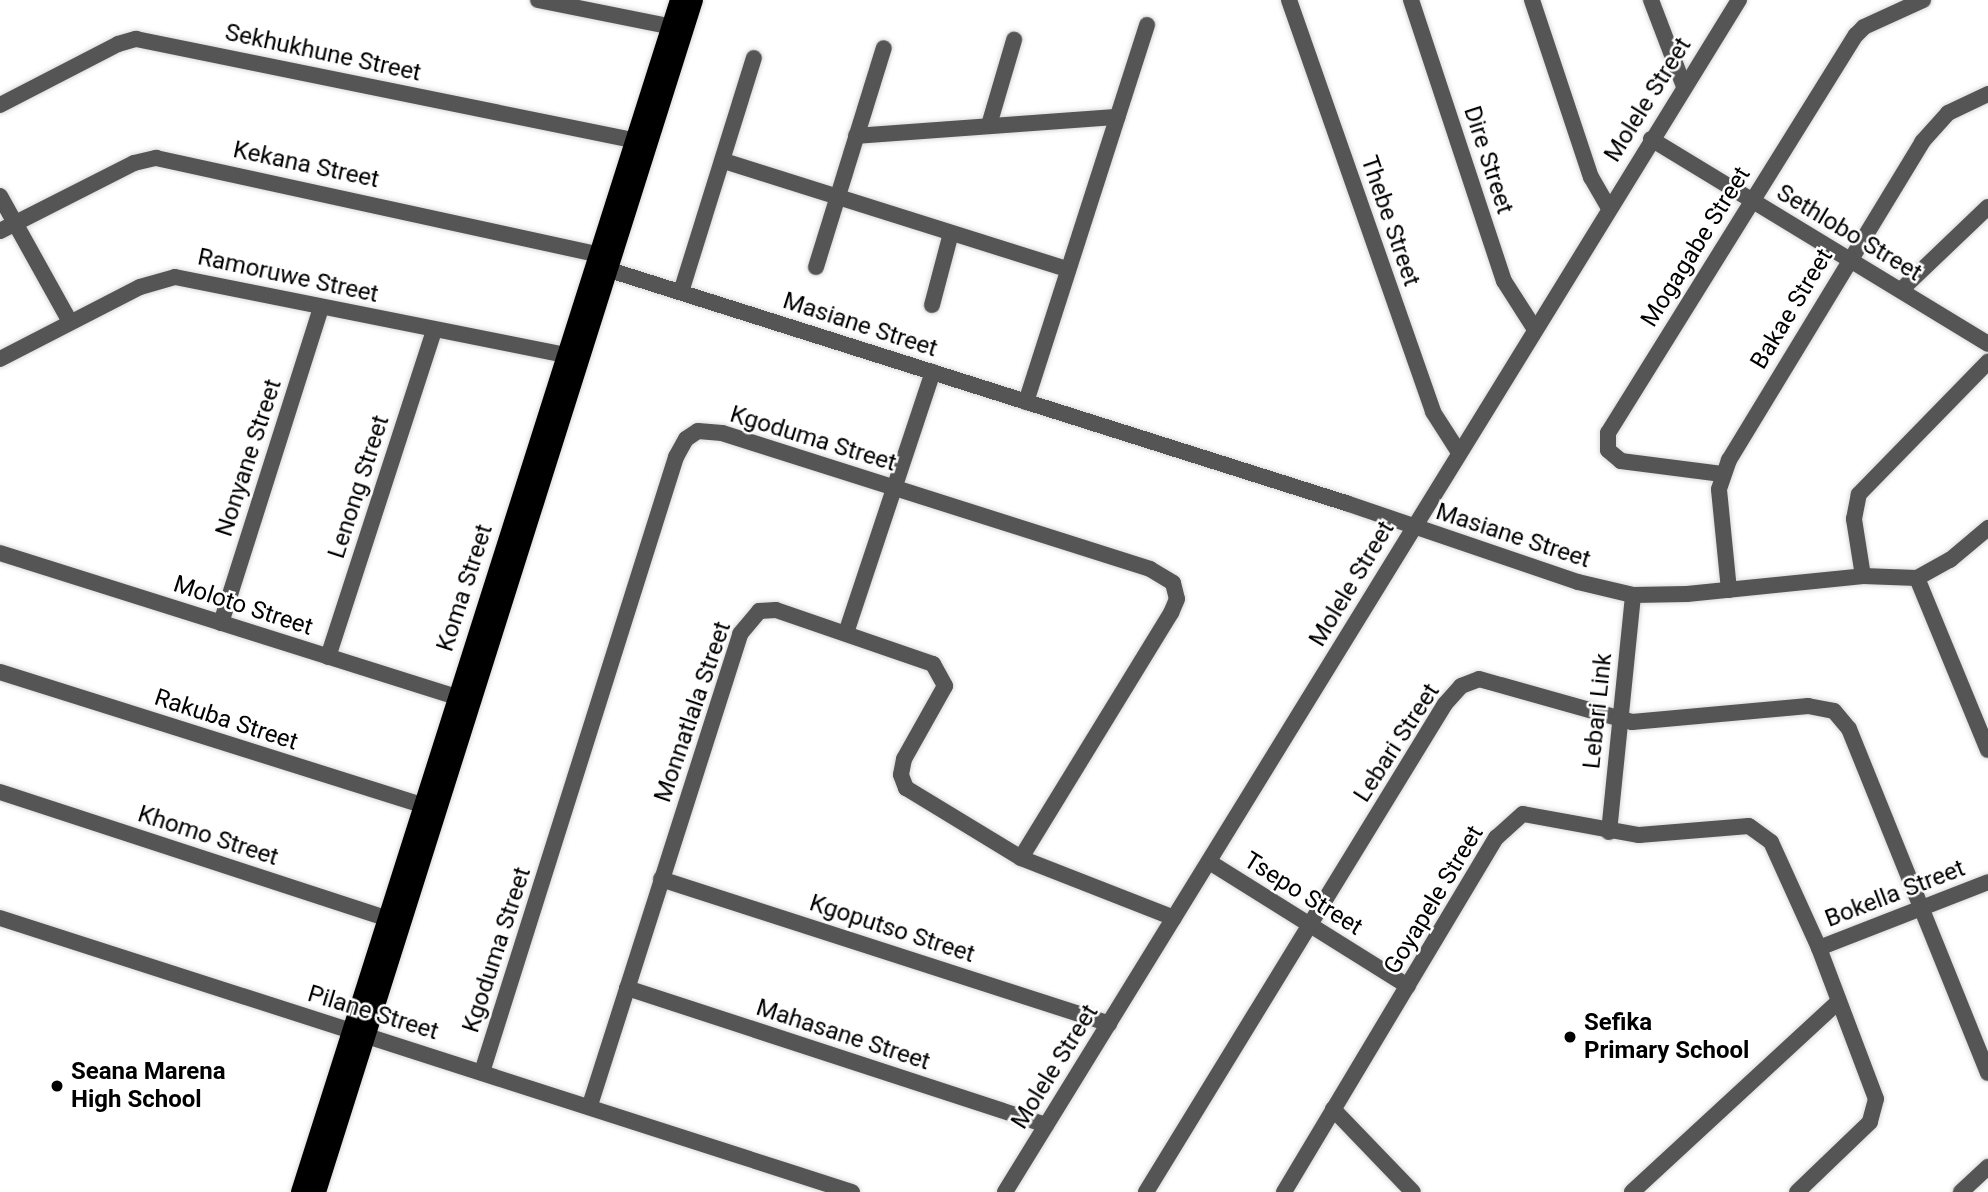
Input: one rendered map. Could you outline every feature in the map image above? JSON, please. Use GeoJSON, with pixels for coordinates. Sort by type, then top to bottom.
{"type":"FeatureCollection","features":[{"type":"Feature","properties":{"kind":"main road","name":"Koma Street"},"geometry":{"type":"LineString","coordinates":[[678,28],[679,0]]}},
{"type":"Feature","properties":{"kind":"main road","name":"Koma Street"},"geometry":{"type":"LineString","coordinates":[[300,1192],[359,1033],[678,28],[694,0]]}},
{"type":"Feature","properties":{"kind":"main road","name":"Koma Street"},"geometry":{"type":"LineString","coordinates":[[317,1192],[359,1033]]}},
{"type":"Feature","properties":{"kind":"street"},"geometry":{"type":"LineString","coordinates":[[538,0],[678,28]]}},
{"type":"Feature","properties":{"kind":"street","name":"Thebe Street"},"geometry":{"type":"LineString","coordinates":[[1289,0],[1433,412],[1458,451]]}},
{"type":"Feature","properties":{"kind":"street","name":"Dire Street"},"geometry":{"type":"LineString","coordinates":[[1411,0],[1504,281],[1534,328]]}},
{"type":"Feature","properties":{"kind":"street"},"geometry":{"type":"LineString","coordinates":[[1532,0],[1591,177],[1608,206]]}},
{"type":"Feature","properties":{"kind":"street"},"geometry":{"type":"LineString","coordinates":[[1651,0],[1684,84]]}},
{"type":"Feature","properties":{"kind":"street","name":"Molele Street"},"geometry":{"type":"LineString","coordinates":[[1006,1192],[1210,863],[1608,206],[1739,0]]}},
{"type":"Feature","properties":{"kind":"street","name":"Mogagabe Street"},"geometry":{"type":"LineString","coordinates":[[1722,474],[1622,461],[1613,457],[1606,443],[1612,424],[1856,36],[1871,23],[1923,0]]}},
{"type":"Feature","properties":{"kind":"street"},"geometry":{"type":"LineString","coordinates":[[1026,401],[1147,25]]}},
{"type":"Feature","properties":{"kind":"street","name":"Sekhukhune Street"},"geometry":{"type":"LineString","coordinates":[[0,105],[118,44],[136,39],[641,142]]}},
{"type":"Feature","properties":{"kind":"street"},"geometry":{"type":"LineString","coordinates":[[989,125],[1014,40]]}},
{"type":"Feature","properties":{"kind":"street","name":"Masiane Street"},"geometry":{"type":"LineString","coordinates":[[816,267],[884,48]]}},
{"type":"Feature","properties":{"kind":"street"},"geometry":{"type":"LineString","coordinates":[[681,292],[754,58]]}},
{"type":"Feature","properties":{"kind":"street","name":"Bakae Street"},"geometry":{"type":"LineString","coordinates":[[1729,590],[1719,489],[1722,474],[1848,260],[1936,124],[1948,113],[1988,94]]}},
{"type":"Feature","properties":{"kind":"street"},"geometry":{"type":"LineString","coordinates":[[856,136],[1117,117]]}},
{"type":"Feature","properties":{"kind":"street","name":"Sethlobo Street"},"geometry":{"type":"LineString","coordinates":[[1651,139],[1988,344]]}},
{"type":"Feature","properties":{"kind":"street","name":"Kekana Street"},"geometry":{"type":"LineString","coordinates":[[7,228],[134,163],[156,158],[604,262]]}},
{"type":"Feature","properties":{"kind":"street"},"geometry":{"type":"LineString","coordinates":[[724,161],[1067,269]]}},
{"type":"Feature","properties":{"kind":"street"},"geometry":{"type":"LineString","coordinates":[[0,196],[7,228],[70,322]]}},
{"type":"Feature","properties":{"kind":"street"},"geometry":{"type":"LineString","coordinates":[[1901,290],[1988,206]]}},
{"type":"Feature","properties":{"kind":"street"},"geometry":{"type":"LineString","coordinates":[[932,305],[951,233]]}},
{"type":"Feature","properties":{"kind":"street","name":"Masiane Street"},"geometry":{"type":"LineString","coordinates":[[604,262],[681,292],[1026,401],[1413,528],[1633,595],[1729,590],[1863,576],[1917,578]]}},
{"type":"Feature","properties":{"kind":"street","name":"Ramoruwe Street"},"geometry":{"type":"LineString","coordinates":[[0,359],[140,287],[175,277],[574,357]]}},
{"type":"Feature","properties":{"kind":"street","name":"Nonyane Street"},"geometry":{"type":"LineString","coordinates":[[221,623],[321,307]]}},
{"type":"Feature","properties":{"kind":"street","name":"Lenong Street"},"geometry":{"type":"LineString","coordinates":[[328,657],[434,330]]}},
{"type":"Feature","properties":{"kind":"street"},"geometry":{"type":"LineString","coordinates":[[1863,576],[1854,519],[1859,494],[1988,362]]}},
{"type":"Feature","properties":{"kind":"street"},"geometry":{"type":"LineString","coordinates":[[846,633],[933,372]]}},
{"type":"Feature","properties":{"kind":"street","name":"Kgoduma Street"},"geometry":{"type":"LineString","coordinates":[[482,1072],[686,439],[698,431],[722,433],[1150,569],[1175,586],[1171,613],[1021,858]]}},
{"type":"Feature","properties":{"kind":"street"},"geometry":{"type":"LineString","coordinates":[[1988,528],[1950,559],[1917,578],[1988,750]]}},
{"type":"Feature","properties":{"kind":"street","name":"Moloto Street"},"geometry":{"type":"LineString","coordinates":[[0,553],[464,700]]}},
{"type":"Feature","properties":{"kind":"street","name":"Lebari Link"},"geometry":{"type":"LineString","coordinates":[[1609,832],[1633,595]]}},
{"type":"Feature","properties":{"kind":"street","name":"Monnatlala Street"},"geometry":{"type":"LineString","coordinates":[[590,1105],[661,878],[746,623],[766,609],[922,657],[939,670],[945,686],[942,695],[904,760],[903,783],[914,794],[1021,858],[1174,918]]}},
{"type":"Feature","properties":{"kind":"street","name":"Rakuba Street"},"geometry":{"type":"LineString","coordinates":[[0,672],[431,808]]}},
{"type":"Feature","properties":{"kind":"street","name":"Lebari Street"},"geometry":{"type":"LineString","coordinates":[[1146,1192],[1445,704],[1461,687],[1488,680],[1619,720],[1654,722],[1808,706],[1834,711],[1849,729],[1988,1073]]}},
{"type":"Feature","properties":{"kind":"street","name":"Khomo Street"},"geometry":{"type":"LineString","coordinates":[[0,792],[395,922]]}},
{"type":"Feature","properties":{"kind":"street","name":"Goyapele Street"},"geometry":{"type":"LineString","coordinates":[[1284,1192],[1496,838],[1514,818],[1539,814],[1609,832],[1659,835],[1743,825],[1757,829],[1771,842],[1819,948],[1872,1085],[1876,1111],[1861,1133],[1797,1192]]}},
{"type":"Feature","properties":{"kind":"street","name":"Tsepo Street"},"geometry":{"type":"LineString","coordinates":[[1210,863],[1408,986]]}},
{"type":"Feature","properties":{"kind":"street","name":"Kgoputso Street"},"geometry":{"type":"LineString","coordinates":[[661,878],[1109,1024]]}},
{"type":"Feature","properties":{"kind":"street","name":"Bokella Street"},"geometry":{"type":"LineString","coordinates":[[1819,948],[1988,882]]}},
{"type":"Feature","properties":{"kind":"street","name":"Pilane Street"},"geometry":{"type":"LineString","coordinates":[[0,918],[590,1105],[852,1192]]}},
{"type":"Feature","properties":{"kind":"street","name":"Mahasane Street"},"geometry":{"type":"LineString","coordinates":[[627,988],[1046,1125]]}},
{"type":"Feature","properties":{"kind":"street"},"geometry":{"type":"LineString","coordinates":[[1632,1192],[1838,1002]]}},
{"type":"Feature","properties":{"kind":"street"},"geometry":{"type":"LineString","coordinates":[[1333,1109],[1413,1192]]}},
{"type":"Feature","properties":{"kind":"street"},"geometry":{"type":"LineString","coordinates":[[1961,1192],[1988,1167]]}},
{"type":"Feature","properties":{"kind":"place","name":"Sefika Primary School"},"geometry":{"type":"Point","coordinates":[1570,1037]}},
{"type":"Feature","properties":{"kind":"place","name":"Seana Marena High School"},"geometry":{"type":"Point","coordinates":[57,1086]}}]}
